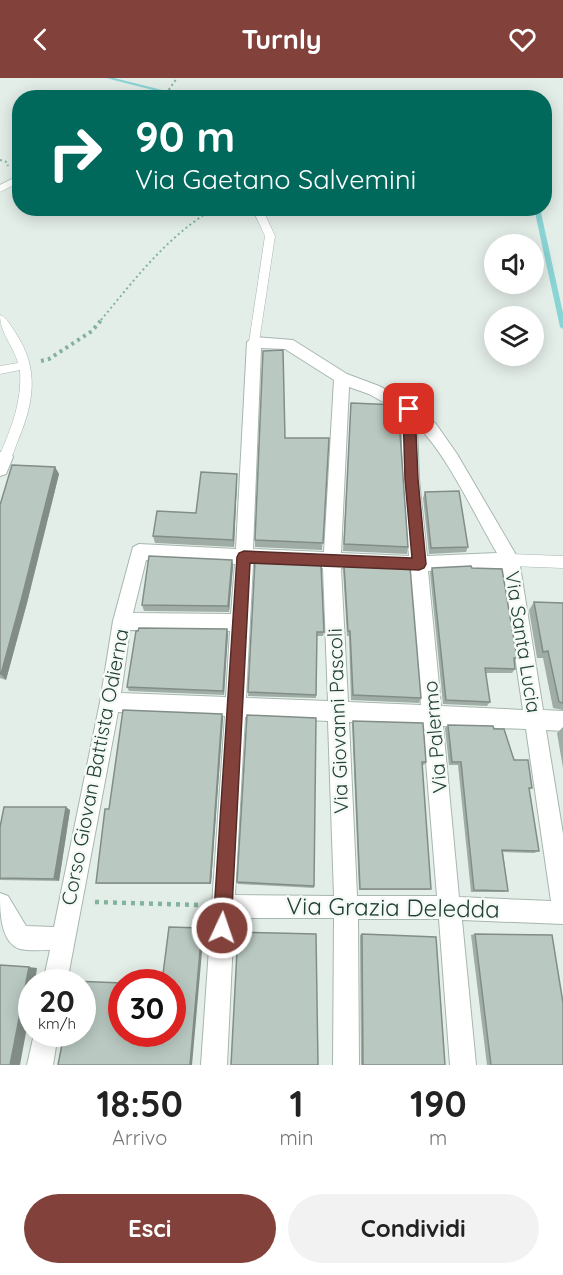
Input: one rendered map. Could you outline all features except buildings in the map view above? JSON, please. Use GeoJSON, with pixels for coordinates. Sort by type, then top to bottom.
{"type":"FeatureCollection","features":[{"type":"Feature","properties":{"kind":"street","name":"Via Santa Lucia"},"geometry":{"type":"LineString","coordinates":[[254,342],[288,344],[342,378],[409,409],[430,428],[451,459],[510,560],[563,905]]}},
{"type":"Feature","properties":{"kind":"street"},"geometry":{"type":"LineString","coordinates":[[214,1065],[244,557],[254,342]]}},
{"type":"Feature","properties":{"kind":"street","name":"Via Giovanni Pascoli"},"geometry":{"type":"LineString","coordinates":[[342,378],[332,560],[346,907],[346,1065]]}},
{"type":"Feature","properties":{"kind":"street","name":"Via Palermo"},"geometry":{"type":"LineString","coordinates":[[409,409],[411,479],[434,715],[448,908],[463,1065]]}},
{"type":"Feature","properties":{"kind":"street","name":"Corso Giovan Battista Odierna"},"geometry":{"type":"LineString","coordinates":[[57,969],[110,702],[123,621],[139,552],[244,557]]}},
{"type":"Feature","properties":{"kind":"street"},"geometry":{"type":"LineString","coordinates":[[244,557],[419,564],[510,560]]}},
{"type":"Feature","properties":{"kind":"street"},"geometry":{"type":"LineString","coordinates":[[123,621],[239,623]]}},
{"type":"Feature","properties":{"kind":"street"},"geometry":{"type":"LineString","coordinates":[[110,702],[563,721]]}},
{"type":"Feature","properties":{"kind":"street"},"geometry":{"type":"LineString","coordinates":[[0,904],[20,937],[63,939]]}},
{"type":"Feature","properties":{"kind":"street","name":"Via Grazia Deledda"},"geometry":{"type":"LineString","coordinates":[[224,906],[448,908],[563,913]]}},
{"type":"Feature","properties":{"kind":"street"},"geometry":{"type":"LineString","coordinates":[[40,1065],[43,1047]]}},
{"type":"Feature","properties":{"kind":"lane"},"geometry":{"type":"LineString","coordinates":[[254,342],[270,236],[261,216]]}},
{"type":"Feature","properties":{"kind":"lane"},"geometry":{"type":"LineString","coordinates":[[0,319],[12,334],[26,365],[28,398],[20,424],[3,463]]}},
{"type":"Feature","properties":{"kind":"lane"},"geometry":{"type":"LineString","coordinates":[[0,370],[26,365]]}},
{"type":"Feature","properties":{"kind":"lane"},"geometry":{"type":"LineString","coordinates":[[510,560],[563,562]]}},
{"type":"Feature","properties":{"kind":"path"},"geometry":{"type":"LineString","coordinates":[[168,90],[177,78]]}},
{"type":"Feature","properties":{"kind":"path"},"geometry":{"type":"LineString","coordinates":[[26,365],[49,359],[92,331],[156,254],[202,216]]}},
{"type":"Feature","properties":{"kind":"path"},"geometry":{"type":"LineString","coordinates":[[70,901],[224,906]]}},
{"type":"Feature","properties":{"kind":"waterway"},"geometry":{"type":"LineString","coordinates":[[108,78],[158,90]]}},
{"type":"Feature","properties":{"kind":"waterway"},"geometry":{"type":"LineString","coordinates":[[539,216],[563,327]]}},
{"type":"Feature","properties":{"kind":"route"},"geometry":{"type":"LineString","coordinates":[[222,928],[244,557],[419,564],[411,479],[409,409]]}}]}
